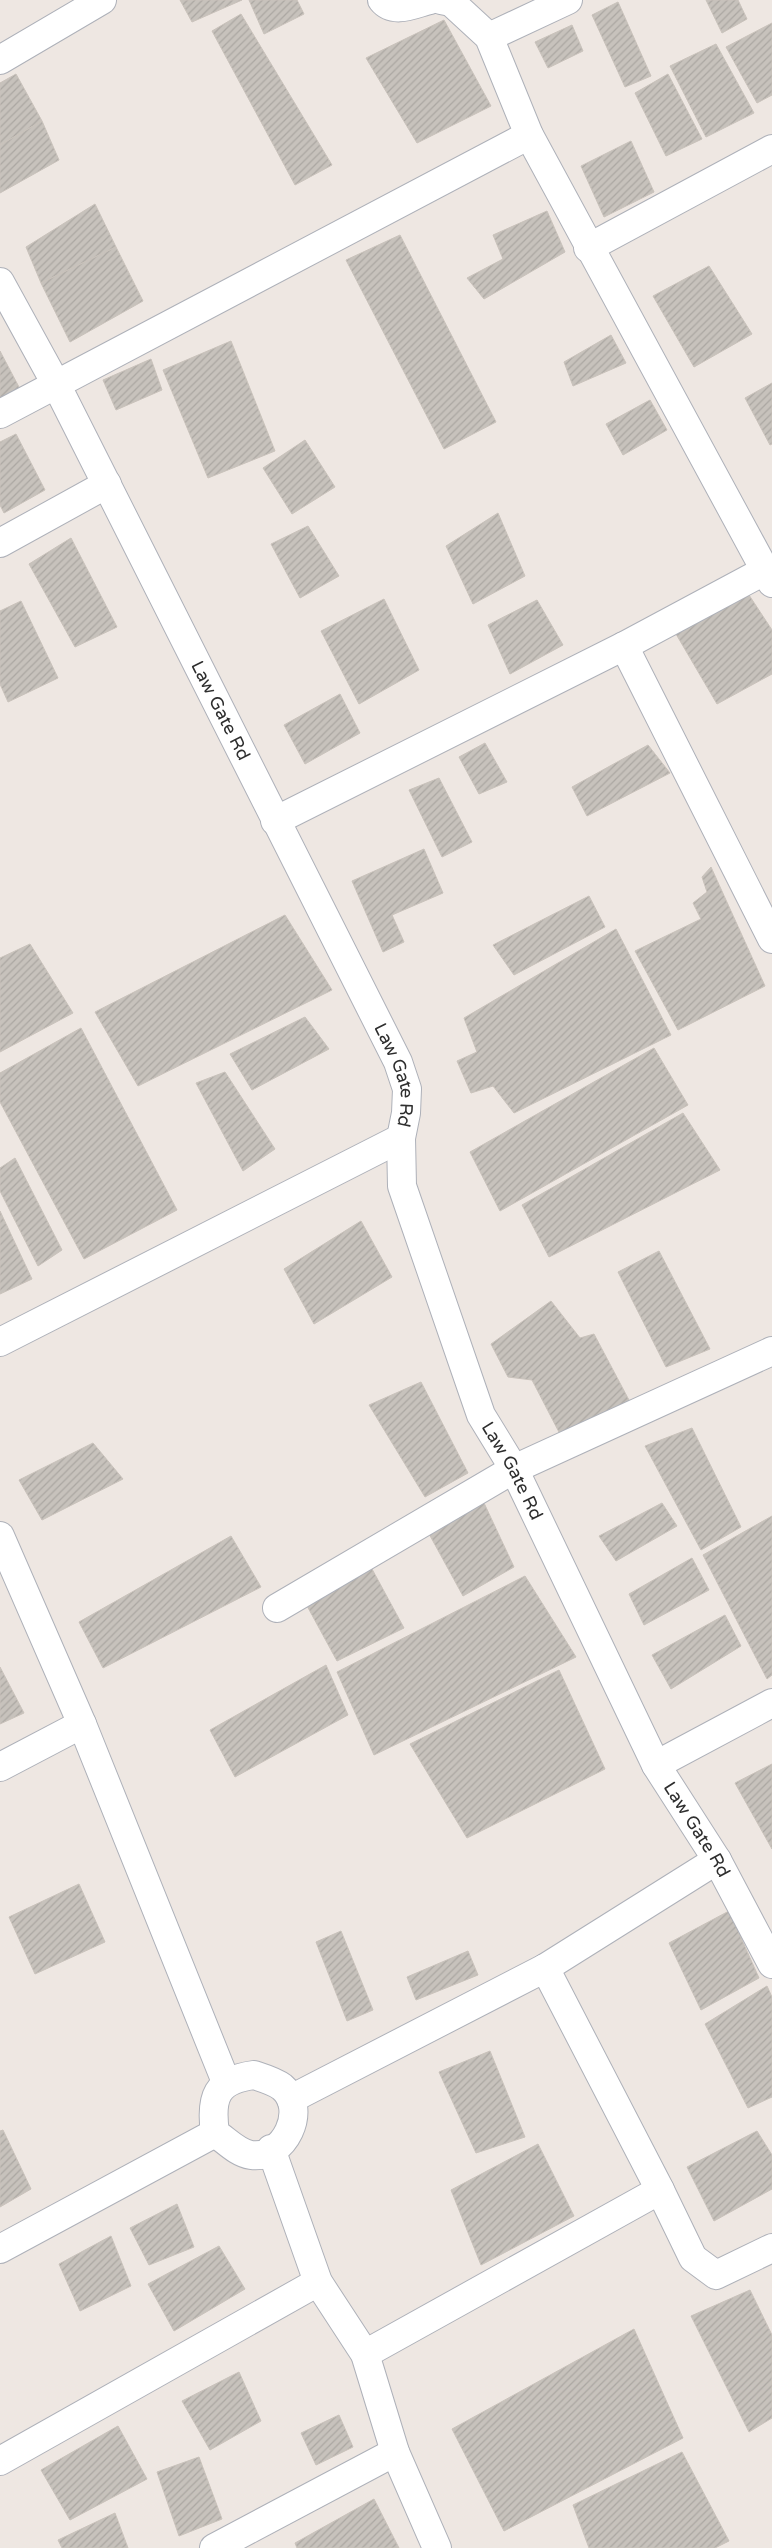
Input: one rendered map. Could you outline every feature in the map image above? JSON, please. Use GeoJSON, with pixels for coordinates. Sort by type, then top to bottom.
{"type":"FeatureCollection","features":[{"type":"Feature","properties":{"kind":"street"},"geometry":{"type":"LineString","coordinates":[[0,60],[102,0]]}},
{"type":"Feature","properties":{"kind":"street"},"geometry":{"type":"LineString","coordinates":[[382,0],[385,3],[402,8],[430,0]]}},
{"type":"Feature","properties":{"kind":"street"},"geometry":{"type":"LineString","coordinates":[[275,821],[624,646],[768,577],[528,136],[489,37],[451,2],[441,0]]}},
{"type":"Feature","properties":{"kind":"street"},"geometry":{"type":"LineString","coordinates":[[489,37],[568,0]]}},
{"type":"Feature","properties":{"kind":"street"},"geometry":{"type":"LineString","coordinates":[[0,414],[528,136]]}},
{"type":"Feature","properties":{"kind":"street"},"geometry":{"type":"LineString","coordinates":[[588,248],[772,149]]}},
{"type":"Feature","properties":{"kind":"street","name":"Law Gate Rd"},"geometry":{"type":"LineString","coordinates":[[0,282],[56,384],[398,1062],[407,1089],[401,1138],[402,1186],[481,1415],[514,1469],[656,1765],[717,1860],[771,1960]]}},
{"type":"Feature","properties":{"kind":"street"},"geometry":{"type":"LineString","coordinates":[[0,543],[107,484]]}},
{"type":"Feature","properties":{"kind":"street"},"geometry":{"type":"LineString","coordinates":[[624,646],[772,939]]}},
{"type":"Feature","properties":{"kind":"street"},"geometry":{"type":"LineString","coordinates":[[0,1342],[401,1138]]}},
{"type":"Feature","properties":{"kind":"street"},"geometry":{"type":"LineString","coordinates":[[277,1608],[514,1469],[772,1350]]}},
{"type":"Feature","properties":{"kind":"street"},"geometry":{"type":"LineString","coordinates":[[0,1536],[82,1724],[226,2082]]}},
{"type":"Feature","properties":{"kind":"street"},"geometry":{"type":"LineString","coordinates":[[656,1765],[772,1703]]}},
{"type":"Feature","properties":{"kind":"street"},"geometry":{"type":"LineString","coordinates":[[0,1767],[82,1724]]}},
{"type":"Feature","properties":{"kind":"street"},"geometry":{"type":"LineString","coordinates":[[291,2099],[545,1968],[717,1860]]}},
{"type":"Feature","properties":{"kind":"street"},"geometry":{"type":"LineString","coordinates":[[545,1968],[694,2258],[716,2275],[772,2248]]}},
{"type":"Feature","properties":{"kind":"street"},"geometry":{"type":"LineString","coordinates":[[254,2075],[283,2088],[291,2099],[294,2116],[289,2135],[271,2149],[251,2155],[236,2149],[215,2133],[214,2101],[221,2086],[226,2082],[254,2075]]}},
{"type":"Feature","properties":{"kind":"street"},"geometry":{"type":"LineString","coordinates":[[0,2249],[215,2133]]}},
{"type":"Feature","properties":{"kind":"street"},"geometry":{"type":"LineString","coordinates":[[271,2149],[318,2282],[365,2354],[395,2452],[437,2548]]}},
{"type":"Feature","properties":{"kind":"street"},"geometry":{"type":"LineString","coordinates":[[365,2354],[660,2190]]}},
{"type":"Feature","properties":{"kind":"street"},"geometry":{"type":"LineString","coordinates":[[0,2461],[318,2282]]}},
{"type":"Feature","properties":{"kind":"street"},"geometry":{"type":"LineString","coordinates":[[214,2548],[395,2452]]}},
{"type":"Feature","properties":{"kind":"building"},"geometry":{"type":"Polygon","coordinates":[[[180,0],[242,0],[192,22],[180,0]]]}},
{"type":"Feature","properties":{"kind":"building"},"geometry":{"type":"Polygon","coordinates":[[[249,0],[297,0],[304,14],[264,34],[249,0]]]}},
{"type":"Feature","properties":{"kind":"building"},"geometry":{"type":"Polygon","coordinates":[[[706,0],[738,0],[747,19],[722,33],[706,0]]]}},
{"type":"Feature","properties":{"kind":"building"},"geometry":{"type":"Polygon","coordinates":[[[618,2],[651,76],[625,87],[592,15],[618,2]]]}},
{"type":"Feature","properties":{"kind":"building"},"geometry":{"type":"Polygon","coordinates":[[[241,14],[332,165],[295,185],[212,31],[241,14]]]}},
{"type":"Feature","properties":{"kind":"building"},"geometry":{"type":"Polygon","coordinates":[[[444,20],[491,106],[417,143],[366,58],[444,20]]]}},
{"type":"Feature","properties":{"kind":"building"},"geometry":{"type":"Polygon","coordinates":[[[772,23],[772,95],[757,103],[726,47],[772,23]]]}},
{"type":"Feature","properties":{"kind":"building"},"geometry":{"type":"Polygon","coordinates":[[[572,25],[583,51],[548,68],[535,42],[572,25]]]}},
{"type":"Feature","properties":{"kind":"building"},"geometry":{"type":"Polygon","coordinates":[[[716,44],[754,113],[706,137],[670,66],[716,44]]]}},
{"type":"Feature","properties":{"kind":"building"},"geometry":{"type":"Polygon","coordinates":[[[16,74],[42,121],[0,145],[0,83],[16,74]]]}},
{"type":"Feature","properties":{"kind":"building"},"geometry":{"type":"Polygon","coordinates":[[[668,74],[702,139],[666,156],[635,93],[668,74]]]}},
{"type":"Feature","properties":{"kind":"building"},"geometry":{"type":"Polygon","coordinates":[[[42,121],[59,160],[0,193],[0,145],[42,121]]]}},
{"type":"Feature","properties":{"kind":"building"},"geometry":{"type":"Polygon","coordinates":[[[631,141],[654,192],[604,217],[581,166],[631,141]]]}},
{"type":"Feature","properties":{"kind":"building"},"geometry":{"type":"Polygon","coordinates":[[[95,204],[116,247],[41,283],[26,247],[95,204]]]}},
{"type":"Feature","properties":{"kind":"building"},"geometry":{"type":"Polygon","coordinates":[[[547,211],[565,252],[484,299],[467,278],[503,259],[493,235],[547,211]]]}},
{"type":"Feature","properties":{"kind":"building"},"geometry":{"type":"Polygon","coordinates":[[[400,235],[496,422],[444,449],[346,260],[400,235]]]}},
{"type":"Feature","properties":{"kind":"building"},"geometry":{"type":"Polygon","coordinates":[[[116,247],[143,301],[70,342],[41,283],[116,247]]]}},
{"type":"Feature","properties":{"kind":"building"},"geometry":{"type":"Polygon","coordinates":[[[709,266],[752,334],[694,367],[653,296],[709,266]]]}},
{"type":"Feature","properties":{"kind":"building"},"geometry":{"type":"Polygon","coordinates":[[[611,335],[626,363],[573,386],[564,362],[611,335]]]}},
{"type":"Feature","properties":{"kind":"building"},"geometry":{"type":"Polygon","coordinates":[[[231,341],[275,451],[208,478],[163,370],[231,341]]]}},
{"type":"Feature","properties":{"kind":"building"},"geometry":{"type":"Polygon","coordinates":[[[0,351],[20,389],[0,400],[0,351]]]}},
{"type":"Feature","properties":{"kind":"building"},"geometry":{"type":"Polygon","coordinates":[[[151,359],[162,390],[116,410],[103,380],[151,359]]]}},
{"type":"Feature","properties":{"kind":"building"},"geometry":{"type":"Polygon","coordinates":[[[772,383],[772,444],[770,445],[745,398],[772,383]]]}},
{"type":"Feature","properties":{"kind":"building"},"geometry":{"type":"Polygon","coordinates":[[[650,400],[667,430],[623,455],[606,424],[650,400]]]}},
{"type":"Feature","properties":{"kind":"building"},"geometry":{"type":"Polygon","coordinates":[[[16,434],[45,490],[4,513],[0,505],[0,442],[16,434]]]}},
{"type":"Feature","properties":{"kind":"building"},"geometry":{"type":"Polygon","coordinates":[[[305,440],[335,487],[292,514],[263,468],[305,440]]]}},
{"type":"Feature","properties":{"kind":"building"},"geometry":{"type":"Polygon","coordinates":[[[498,513],[525,576],[473,604],[446,546],[498,513]]]}},
{"type":"Feature","properties":{"kind":"building"},"geometry":{"type":"Polygon","coordinates":[[[308,526],[339,576],[300,598],[271,544],[308,526]]]}},
{"type":"Feature","properties":{"kind":"building"},"geometry":{"type":"Polygon","coordinates":[[[71,538],[117,627],[75,647],[29,564],[71,538]]]}},
{"type":"Feature","properties":{"kind":"building"},"geometry":{"type":"Polygon","coordinates":[[[747,592],[772,630],[772,674],[717,704],[676,634],[747,592]]]}},
{"type":"Feature","properties":{"kind":"building"},"geometry":{"type":"Polygon","coordinates":[[[384,599],[419,670],[359,704],[321,631],[384,599]]]}},
{"type":"Feature","properties":{"kind":"building"},"geometry":{"type":"Polygon","coordinates":[[[537,600],[563,645],[510,674],[488,625],[537,600]]]}},
{"type":"Feature","properties":{"kind":"building"},"geometry":{"type":"Polygon","coordinates":[[[21,601],[58,678],[8,702],[0,684],[0,611],[21,601]]]}},
{"type":"Feature","properties":{"kind":"building"},"geometry":{"type":"Polygon","coordinates":[[[340,694],[360,733],[305,764],[284,725],[340,694]]]}},
{"type":"Feature","properties":{"kind":"building"},"geometry":{"type":"Polygon","coordinates":[[[485,743],[507,782],[479,794],[459,757],[485,743]]]}},
{"type":"Feature","properties":{"kind":"building"},"geometry":{"type":"Polygon","coordinates":[[[648,745],[670,773],[587,816],[572,787],[648,745]]]}},
{"type":"Feature","properties":{"kind":"building"},"geometry":{"type":"Polygon","coordinates":[[[439,778],[472,842],[442,857],[409,790],[439,778]]]}},
{"type":"Feature","properties":{"kind":"building"},"geometry":{"type":"Polygon","coordinates":[[[424,849],[443,893],[392,915],[404,942],[383,952],[352,881],[424,849]]]}},
{"type":"Feature","properties":{"kind":"building"},"geometry":{"type":"Polygon","coordinates":[[[711,867],[765,986],[678,1030],[635,951],[701,919],[693,903],[707,892],[702,877],[711,867]]]}},
{"type":"Feature","properties":{"kind":"building"},"geometry":{"type":"Polygon","coordinates":[[[589,896],[605,927],[514,975],[493,945],[589,896]]]}},
{"type":"Feature","properties":{"kind":"building"},"geometry":{"type":"Polygon","coordinates":[[[285,915],[332,990],[138,1086],[95,1012],[285,915]]]}},
{"type":"Feature","properties":{"kind":"building"},"geometry":{"type":"Polygon","coordinates":[[[616,929],[671,1035],[514,1113],[493,1086],[471,1093],[457,1061],[477,1052],[464,1018],[616,929]]]}},
{"type":"Feature","properties":{"kind":"building"},"geometry":{"type":"Polygon","coordinates":[[[30,944],[73,1013],[0,1052],[0,958],[30,944]]]}},
{"type":"Feature","properties":{"kind":"building"},"geometry":{"type":"Polygon","coordinates":[[[305,1017],[329,1049],[252,1090],[230,1054],[305,1017]]]}},
{"type":"Feature","properties":{"kind":"building"},"geometry":{"type":"Polygon","coordinates":[[[81,1028],[177,1210],[84,1259],[0,1102],[0,1073],[81,1028]]]}},
{"type":"Feature","properties":{"kind":"building"},"geometry":{"type":"Polygon","coordinates":[[[654,1048],[688,1105],[500,1211],[470,1152],[654,1048]]]}},
{"type":"Feature","properties":{"kind":"building"},"geometry":{"type":"Polygon","coordinates":[[[225,1072],[275,1149],[243,1171],[196,1083],[225,1072]]]}},
{"type":"Feature","properties":{"kind":"building"},"geometry":{"type":"Polygon","coordinates":[[[683,1113],[720,1170],[549,1257],[522,1205],[683,1113]]]}},
{"type":"Feature","properties":{"kind":"building"},"geometry":{"type":"Polygon","coordinates":[[[15,1158],[62,1250],[38,1266],[0,1191],[0,1168],[15,1158]]]}},
{"type":"Feature","properties":{"kind":"building"},"geometry":{"type":"Polygon","coordinates":[[[0,1211],[32,1279],[0,1294],[0,1211]]]}},
{"type":"Feature","properties":{"kind":"building"},"geometry":{"type":"Polygon","coordinates":[[[361,1221],[392,1277],[314,1324],[284,1269],[361,1221]]]}},
{"type":"Feature","properties":{"kind":"building"},"geometry":{"type":"Polygon","coordinates":[[[659,1251],[710,1349],[666,1367],[618,1272],[659,1251]]]}},
{"type":"Feature","properties":{"kind":"building"},"geometry":{"type":"Polygon","coordinates":[[[551,1301],[580,1338],[594,1334],[630,1402],[561,1436],[532,1380],[508,1377],[491,1344],[551,1301]]]}},
{"type":"Feature","properties":{"kind":"building"},"geometry":{"type":"Polygon","coordinates":[[[421,1382],[468,1473],[425,1497],[369,1405],[421,1382]]]}},
{"type":"Feature","properties":{"kind":"building"},"geometry":{"type":"Polygon","coordinates":[[[692,1428],[741,1527],[701,1550],[645,1446],[692,1428]]]}},
{"type":"Feature","properties":{"kind":"building"},"geometry":{"type":"Polygon","coordinates":[[[93,1443],[123,1479],[42,1520],[19,1480],[93,1443]]]}},
{"type":"Feature","properties":{"kind":"building"},"geometry":{"type":"Polygon","coordinates":[[[484,1503],[514,1567],[463,1596],[428,1532],[484,1503]]]}},
{"type":"Feature","properties":{"kind":"building"},"geometry":{"type":"Polygon","coordinates":[[[662,1503],[677,1526],[616,1561],[599,1536],[662,1503]]]}},
{"type":"Feature","properties":{"kind":"building"},"geometry":{"type":"Polygon","coordinates":[[[772,1516],[772,1675],[767,1679],[703,1555],[772,1516]]]}},
{"type":"Feature","properties":{"kind":"building"},"geometry":{"type":"Polygon","coordinates":[[[231,1536],[261,1587],[103,1668],[79,1622],[231,1536]]]}},
{"type":"Feature","properties":{"kind":"building"},"geometry":{"type":"Polygon","coordinates":[[[692,1558],[709,1590],[644,1625],[629,1594],[692,1558]]]}},
{"type":"Feature","properties":{"kind":"building"},"geometry":{"type":"Polygon","coordinates":[[[372,1569],[404,1628],[337,1661],[306,1604],[372,1569]]]}},
{"type":"Feature","properties":{"kind":"building"},"geometry":{"type":"Polygon","coordinates":[[[525,1576],[576,1657],[374,1755],[337,1672],[525,1576]]]}},
{"type":"Feature","properties":{"kind":"building"},"geometry":{"type":"Polygon","coordinates":[[[725,1615],[741,1646],[671,1689],[652,1655],[725,1615]]]}},
{"type":"Feature","properties":{"kind":"building"},"geometry":{"type":"Polygon","coordinates":[[[326,1665],[348,1715],[235,1777],[210,1730],[326,1665]]]}},
{"type":"Feature","properties":{"kind":"building"},"geometry":{"type":"Polygon","coordinates":[[[0,1667],[24,1713],[0,1724],[0,1667]]]}},
{"type":"Feature","properties":{"kind":"building"},"geometry":{"type":"Polygon","coordinates":[[[559,1670],[605,1769],[467,1838],[410,1744],[559,1670]]]}},
{"type":"Feature","properties":{"kind":"building"},"geometry":{"type":"Polygon","coordinates":[[[772,1764],[772,1849],[735,1783],[772,1764]]]}},
{"type":"Feature","properties":{"kind":"building"},"geometry":{"type":"Polygon","coordinates":[[[79,1884],[105,1942],[35,1974],[9,1917],[79,1884]]]}},
{"type":"Feature","properties":{"kind":"building"},"geometry":{"type":"Polygon","coordinates":[[[729,1911],[759,1978],[701,2010],[669,1943],[729,1911]]]}},
{"type":"Feature","properties":{"kind":"building"},"geometry":{"type":"Polygon","coordinates":[[[341,1931],[373,2010],[347,2021],[316,1942],[341,1931]]]}},
{"type":"Feature","properties":{"kind":"building"},"geometry":{"type":"Polygon","coordinates":[[[468,1951],[478,1975],[416,2000],[407,1977],[468,1951]]]}},
{"type":"Feature","properties":{"kind":"building"},"geometry":{"type":"Polygon","coordinates":[[[767,1986],[772,1997],[772,2097],[748,2108],[705,2024],[767,1986]]]}},
{"type":"Feature","properties":{"kind":"building"},"geometry":{"type":"Polygon","coordinates":[[[490,2051],[525,2137],[476,2153],[439,2072],[490,2051]]]}},
{"type":"Feature","properties":{"kind":"building"},"geometry":{"type":"Polygon","coordinates":[[[3,2130],[31,2189],[0,2207],[0,2131],[3,2130]]]}},
{"type":"Feature","properties":{"kind":"building"},"geometry":{"type":"Polygon","coordinates":[[[757,2131],[772,2155],[772,2189],[714,2221],[687,2167],[757,2131]]]}},
{"type":"Feature","properties":{"kind":"building"},"geometry":{"type":"Polygon","coordinates":[[[538,2144],[574,2216],[481,2265],[451,2190],[538,2144]]]}},
{"type":"Feature","properties":{"kind":"building"},"geometry":{"type":"Polygon","coordinates":[[[177,2204],[194,2247],[149,2265],[130,2228],[177,2204]]]}},
{"type":"Feature","properties":{"kind":"building"},"geometry":{"type":"Polygon","coordinates":[[[111,2236],[131,2286],[80,2311],[59,2264],[111,2236]]]}},
{"type":"Feature","properties":{"kind":"building"},"geometry":{"type":"Polygon","coordinates":[[[219,2246],[245,2289],[174,2331],[148,2284],[219,2246]]]}},
{"type":"Feature","properties":{"kind":"building"},"geometry":{"type":"Polygon","coordinates":[[[750,2290],[772,2335],[772,2418],[749,2432],[691,2316],[750,2290]]]}},
{"type":"Feature","properties":{"kind":"building"},"geometry":{"type":"Polygon","coordinates":[[[634,2329],[683,2438],[504,2531],[452,2429],[634,2329]]]}},
{"type":"Feature","properties":{"kind":"building"},"geometry":{"type":"Polygon","coordinates":[[[239,2372],[261,2421],[210,2450],[182,2401],[239,2372]]]}},
{"type":"Feature","properties":{"kind":"building"},"geometry":{"type":"Polygon","coordinates":[[[339,2415],[353,2447],[316,2465],[301,2433],[339,2415]]]}},
{"type":"Feature","properties":{"kind":"building"},"geometry":{"type":"Polygon","coordinates":[[[118,2426],[147,2479],[70,2520],[41,2470],[118,2426]]]}},
{"type":"Feature","properties":{"kind":"building"},"geometry":{"type":"Polygon","coordinates":[[[682,2452],[729,2541],[715,2548],[589,2548],[573,2505],[682,2452]]]}},
{"type":"Feature","properties":{"kind":"building"},"geometry":{"type":"Polygon","coordinates":[[[199,2457],[222,2519],[179,2536],[157,2472],[199,2457]]]}},
{"type":"Feature","properties":{"kind":"building"},"geometry":{"type":"Polygon","coordinates":[[[374,2499],[399,2548],[297,2548],[295,2543],[374,2499]]]}},
{"type":"Feature","properties":{"kind":"building"},"geometry":{"type":"Polygon","coordinates":[[[115,2513],[128,2548],[62,2548],[58,2540],[115,2513]]]}}]}
